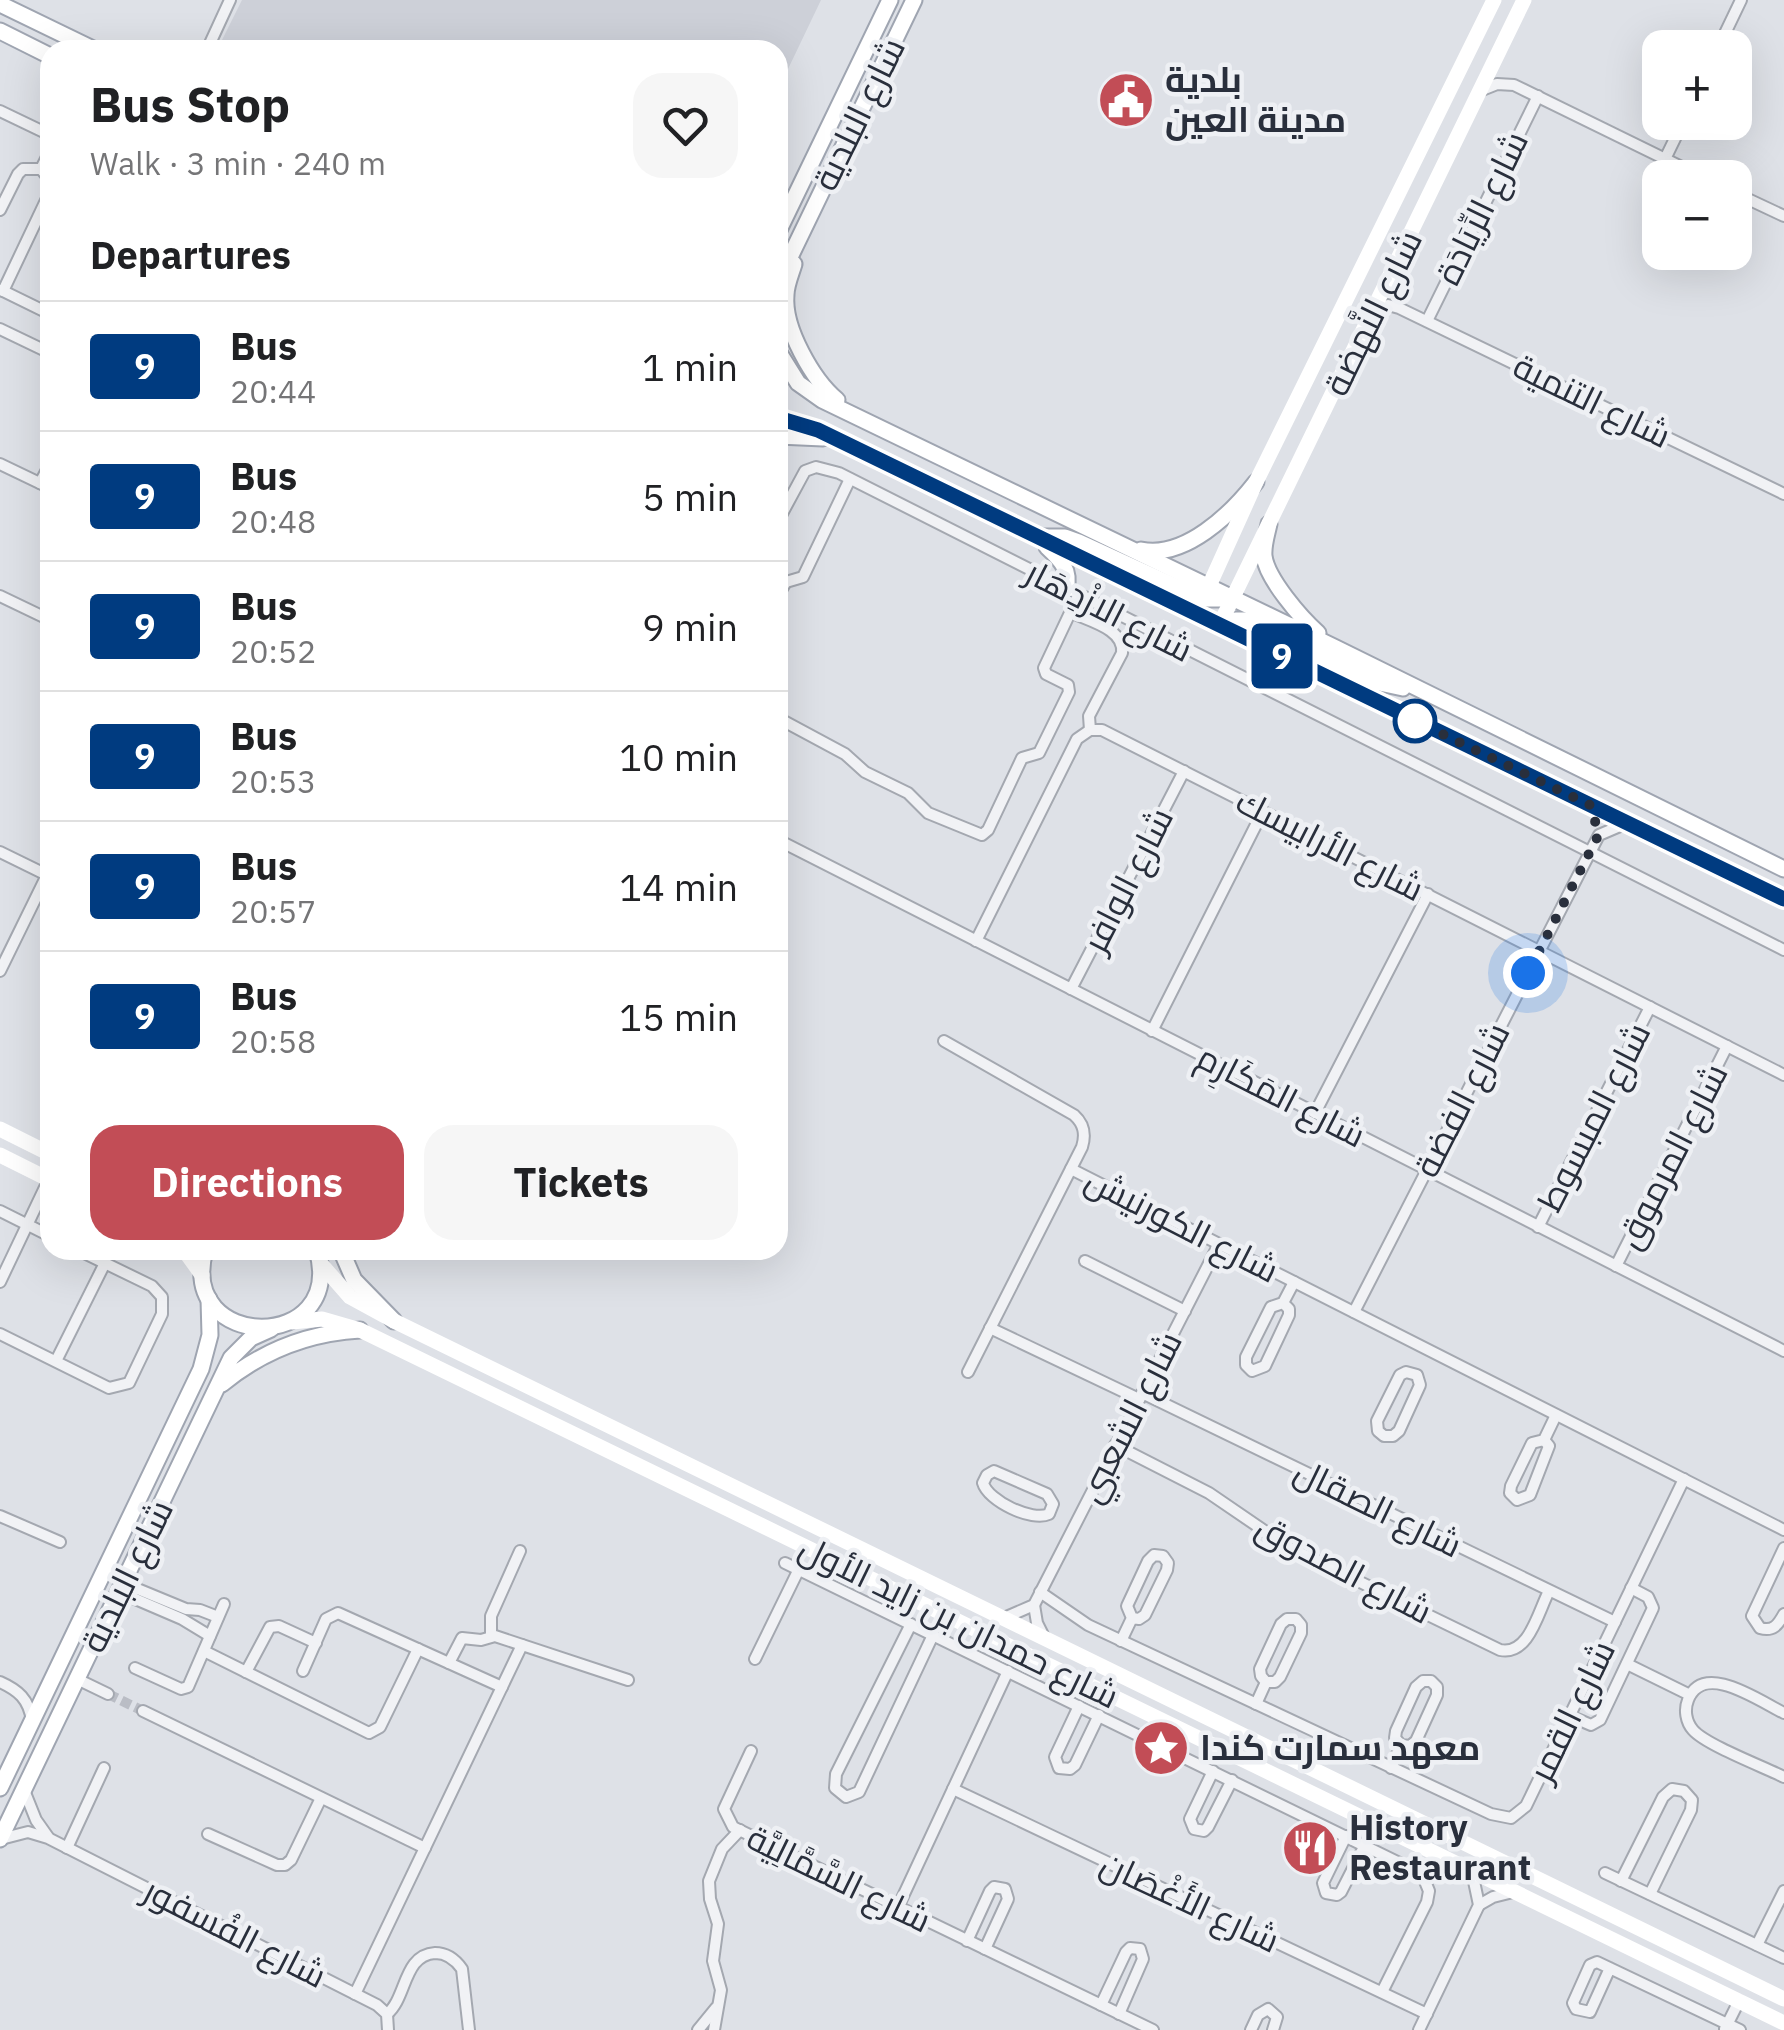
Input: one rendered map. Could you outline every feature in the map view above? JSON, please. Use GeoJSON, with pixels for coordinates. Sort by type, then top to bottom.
{"type":"FeatureCollection","features":[{"type":"Feature","properties":{"kind":"main road","name":"شارع البلدية"},"geometry":{"type":"LineString","coordinates":[[788,211],[890,0]]}},
{"type":"Feature","properties":{"kind":"main road","name":"شارع البلدية"},"geometry":{"type":"LineString","coordinates":[[788,261],[914,0]]}},
{"type":"Feature","properties":{"kind":"main road","name":"شارع النَّهضة"},"geometry":{"type":"LineString","coordinates":[[1202,600],[1256,482],[1494,0]]}},
{"type":"Feature","properties":{"kind":"main road","name":"شارع النَّهضة"},"geometry":{"type":"LineString","coordinates":[[1219,626],[1524,0]]}},
{"type":"Feature","properties":{"kind":"main road"},"geometry":{"type":"LineString","coordinates":[[0,4],[74,40]]}},
{"type":"Feature","properties":{"kind":"main road"},"geometry":{"type":"LineString","coordinates":[[0,32],[40,51]]}},
{"type":"Feature","properties":{"kind":"main road"},"geometry":{"type":"LineString","coordinates":[[788,289],[805,226]]}},
{"type":"Feature","properties":{"kind":"main road"},"geometry":{"type":"LineString","coordinates":[[1343,372],[1330,367],[1325,359],[1350,307],[1354,288]]}},
{"type":"Feature","properties":{"kind":"main road"},"geometry":{"type":"LineString","coordinates":[[788,310],[790,324],[814,376],[860,418]]}},
{"type":"Feature","properties":{"kind":"main road"},"geometry":{"type":"LineString","coordinates":[[788,370],[808,392],[1105,537],[1202,600],[1219,626],[1784,899]]}},
{"type":"Feature","properties":{"kind":"main road"},"geometry":{"type":"LineString","coordinates":[[788,420],[804,424],[1037,538],[1202,600],[1232,599],[1784,870]]}},
{"type":"Feature","properties":{"kind":"main road"},"geometry":{"type":"LineString","coordinates":[[788,437],[834,440]]}},
{"type":"Feature","properties":{"kind":"main road"},"geometry":{"type":"LineString","coordinates":[[1105,537],[1151,552],[1177,548],[1229,513],[1256,482]]}},
{"type":"Feature","properties":{"kind":"main road"},"geometry":{"type":"LineString","coordinates":[[1269,524],[1264,549],[1268,569],[1301,617],[1336,648]]}},
{"type":"Feature","properties":{"kind":"main road"},"geometry":{"type":"LineString","coordinates":[[1037,538],[1065,566],[1072,593]]}},
{"type":"Feature","properties":{"kind":"main road"},"geometry":{"type":"LineString","coordinates":[[1236,634],[1236,620],[1245,620],[1374,682],[1412,688]]}},
{"type":"Feature","properties":{"kind":"main road"},"geometry":{"type":"LineString","coordinates":[[0,1129],[40,1149]]}},
{"type":"Feature","properties":{"kind":"main road"},"geometry":{"type":"LineString","coordinates":[[0,1155],[40,1174]]}},
{"type":"Feature","properties":{"kind":"main road"},"geometry":{"type":"LineString","coordinates":[[191,1260],[202,1275]]}},
{"type":"Feature","properties":{"kind":"main road"},"geometry":{"type":"LineString","coordinates":[[202,1275],[204,1260]]}},
{"type":"Feature","properties":{"kind":"main road"},"geometry":{"type":"LineString","coordinates":[[209,1299],[236,1324],[253,1329],[271,1329],[292,1322],[312,1303],[321,1277],[319,1260]]}},
{"type":"Feature","properties":{"kind":"main road","name":"شارع حمدان بن زايد الأول"},"geometry":{"type":"LineString","coordinates":[[321,1260],[350,1297],[394,1321],[1784,1998]]}},
{"type":"Feature","properties":{"kind":"main road"},"geometry":{"type":"LineString","coordinates":[[345,1260],[354,1280],[394,1321]]}},
{"type":"Feature","properties":{"kind":"main road","name":"شارع البلدية"},"geometry":{"type":"LineString","coordinates":[[0,1788],[200,1368],[210,1335],[209,1299],[202,1275]]}},
{"type":"Feature","properties":{"kind":"main road","name":"شارع حمدان بن زايد الأول"},"geometry":{"type":"LineString","coordinates":[[292,1322],[322,1319],[360,1330],[1784,2024]]}},
{"type":"Feature","properties":{"kind":"main road","name":"شارع البلدية"},"geometry":{"type":"LineString","coordinates":[[0,1839],[216,1389],[240,1347],[271,1329]]}},
{"type":"Feature","properties":{"kind":"main road"},"geometry":{"type":"LineString","coordinates":[[216,1389],[245,1367],[288,1344],[321,1333],[360,1330]]}},
{"type":"Feature","properties":{"kind":"street"},"geometry":{"type":"LineString","coordinates":[[211,40],[230,0]]}},
{"type":"Feature","properties":{"kind":"street"},"geometry":{"type":"LineString","coordinates":[[1727,30],[1741,0]]}},
{"type":"Feature","properties":{"kind":"street"},"geometry":{"type":"LineString","coordinates":[[1498,56],[1503,72],[1514,85]]}},
{"type":"Feature","properties":{"kind":"street"},"geometry":{"type":"LineString","coordinates":[[1481,90],[1497,84],[1514,85],[1666,159],[1675,140]]}},
{"type":"Feature","properties":{"kind":"street","name":"شارع الرِّيَادَة"},"geometry":{"type":"LineString","coordinates":[[1427,320],[1538,96]]}},
{"type":"Feature","properties":{"kind":"street"},"geometry":{"type":"LineString","coordinates":[[0,110],[40,130]]}},
{"type":"Feature","properties":{"kind":"street"},"geometry":{"type":"LineString","coordinates":[[0,210],[18,174],[29,167],[40,169]]}},
{"type":"Feature","properties":{"kind":"street"},"geometry":{"type":"LineString","coordinates":[[1752,201],[1784,216]]}},
{"type":"Feature","properties":{"kind":"street"},"geometry":{"type":"LineString","coordinates":[[40,212],[2,290],[40,309]]}},
{"type":"Feature","properties":{"kind":"street"},"geometry":{"type":"LineString","coordinates":[[1388,284],[1400,308]]}},
{"type":"Feature","properties":{"kind":"street","name":"شارع التنمية"},"geometry":{"type":"LineString","coordinates":[[1376,308],[1388,305],[1427,320],[1784,494]]}},
{"type":"Feature","properties":{"kind":"street"},"geometry":{"type":"LineString","coordinates":[[0,329],[40,348]]}},
{"type":"Feature","properties":{"kind":"street"},"geometry":{"type":"LineString","coordinates":[[0,464],[40,484]]}},
{"type":"Feature","properties":{"kind":"street","name":"شارع الازْدِهَار"},"geometry":{"type":"LineString","coordinates":[[788,502],[805,470],[824,468],[850,479],[1784,950]]}},
{"type":"Feature","properties":{"kind":"street"},"geometry":{"type":"LineString","coordinates":[[788,582],[803,578],[850,479]]}},
{"type":"Feature","properties":{"kind":"street"},"geometry":{"type":"LineString","coordinates":[[788,723],[845,754],[865,772],[908,793],[928,813],[982,836],[1022,758],[1039,754],[1069,692],[1068,685],[1046,674],[1044,668],[1070,612],[1072,593]]}},
{"type":"Feature","properties":{"kind":"street"},"geometry":{"type":"LineString","coordinates":[[0,596],[40,615]]}},
{"type":"Feature","properties":{"kind":"street"},"geometry":{"type":"LineString","coordinates":[[976,941],[1077,740],[1090,730],[1088,716],[1122,653],[1123,644],[1117,634],[1070,612]]}},
{"type":"Feature","properties":{"kind":"street","name":"شارع الأرابيسك"},"geometry":{"type":"LineString","coordinates":[[1090,730],[1109,732],[1784,1075]]}},
{"type":"Feature","properties":{"kind":"street","name":"شارع الوافر"},"geometry":{"type":"LineString","coordinates":[[1072,989],[1184,771]]}},
{"type":"Feature","properties":{"kind":"street"},"geometry":{"type":"LineString","coordinates":[[1590,805],[1599,834],[1626,823]]}},
{"type":"Feature","properties":{"kind":"street"},"geometry":{"type":"LineString","coordinates":[[1152,1030],[1263,810]]}},
{"type":"Feature","properties":{"kind":"street","name":"شارع الفضة"},"geometry":{"type":"LineString","coordinates":[[1354,1312],[1599,834]]}},
{"type":"Feature","properties":{"kind":"street","name":"شارع المَكَارِم"},"geometry":{"type":"LineString","coordinates":[[788,845],[1781,1350]]}},
{"type":"Feature","properties":{"kind":"street"},"geometry":{"type":"LineString","coordinates":[[0,852],[40,869]]}},
{"type":"Feature","properties":{"kind":"street"},"geometry":{"type":"LineString","coordinates":[[0,971],[40,891]]}},
{"type":"Feature","properties":{"kind":"street"},"geometry":{"type":"LineString","coordinates":[[1315,1113],[1428,894]]}},
{"type":"Feature","properties":{"kind":"street","name":"شارع المبسوط"},"geometry":{"type":"LineString","coordinates":[[1538,1226],[1650,1007]]}},
{"type":"Feature","properties":{"kind":"street"},"geometry":{"type":"LineString","coordinates":[[944,1041],[1078,1119],[1084,1129],[1084,1141],[968,1372]]}},
{"type":"Feature","properties":{"kind":"street","name":"شارع المرموق"},"geometry":{"type":"LineString","coordinates":[[1616,1266],[1727,1046]]}},
{"type":"Feature","properties":{"kind":"street","name":"شارع الكورنيش"},"geometry":{"type":"LineString","coordinates":[[1071,1168],[1784,1530]]}},
{"type":"Feature","properties":{"kind":"street"},"geometry":{"type":"LineString","coordinates":[[0,1282],[40,1200]]}},
{"type":"Feature","properties":{"kind":"street"},"geometry":{"type":"LineString","coordinates":[[0,1211],[40,1231]]}},
{"type":"Feature","properties":{"kind":"street","name":"شارع الشعبي"},"geometry":{"type":"LineString","coordinates":[[1034,1605],[1218,1244]]}},
{"type":"Feature","properties":{"kind":"street"},"geometry":{"type":"LineString","coordinates":[[0,1334],[108,1388],[129,1383],[164,1304],[158,1290],[98,1260]]}},
{"type":"Feature","properties":{"kind":"street","name":"شارع الشعبي"},"geometry":{"type":"LineString","coordinates":[[1085,1262],[1184,1311]]}},
{"type":"Feature","properties":{"kind":"street"},"geometry":{"type":"LineString","coordinates":[[56,1362],[104,1263]]}},
{"type":"Feature","properties":{"kind":"street","name":"شارع الكورنيش"},"geometry":{"type":"LineString","coordinates":[[1283,1303],[1289,1315],[1265,1366],[1259,1371],[1250,1370],[1246,1357],[1271,1307],[1283,1303],[1294,1282]]}},
{"type":"Feature","properties":{"kind":"street","name":"شارع الصقال"},"geometry":{"type":"LineString","coordinates":[[990,1328],[1614,1622]]}},
{"type":"Feature","properties":{"kind":"street"},"geometry":{"type":"LineString","coordinates":[[1781,1350],[1784,1337]]}},
{"type":"Feature","properties":{"kind":"street"},"geometry":{"type":"LineString","coordinates":[[1414,1373],[1426,1349]]}},
{"type":"Feature","properties":{"kind":"street"},"geometry":{"type":"LineString","coordinates":[[1414,1373],[1420,1385],[1399,1431],[1384,1436],[1378,1431],[1377,1421],[1400,1375],[1414,1373]]}},
{"type":"Feature","properties":{"kind":"street"},"geometry":{"type":"LineString","coordinates":[[1544,1440],[1556,1414]]}},
{"type":"Feature","properties":{"kind":"street"},"geometry":{"type":"LineString","coordinates":[[1544,1440],[1549,1446],[1548,1455],[1530,1495],[1517,1500],[1511,1496],[1510,1486],[1532,1443],[1544,1440]]}},
{"type":"Feature","properties":{"kind":"street","name":"شارع الصدوق"},"geometry":{"type":"LineString","coordinates":[[1115,1445],[1210,1492],[1288,1547],[1500,1650],[1514,1651],[1523,1643],[1548,1590]]}},
{"type":"Feature","properties":{"kind":"street","name":"شارع الشعبي"},"geometry":{"type":"LineString","coordinates":[[990,1472],[999,1472],[1047,1494],[1052,1511],[1042,1518],[1019,1510],[988,1494],[983,1487],[984,1478],[990,1472]]}},
{"type":"Feature","properties":{"kind":"street","name":"شارع القمر"},"geometry":{"type":"LineString","coordinates":[[1040,1592],[1077,1618],[1122,1640],[1491,1814],[1511,1818],[1526,1806],[1684,1479]]}},
{"type":"Feature","properties":{"kind":"street","name":"شارع الشعبي"},"geometry":{"type":"LineString","coordinates":[[1052,1511],[1076,1523]]}},
{"type":"Feature","properties":{"kind":"street"},"geometry":{"type":"LineString","coordinates":[[0,1516],[60,1542]]}},
{"type":"Feature","properties":{"kind":"street"},"geometry":{"type":"LineString","coordinates":[[1784,1548],[1752,1616],[1760,1628],[1769,1630],[1778,1625],[1784,1614]]}},
{"type":"Feature","properties":{"kind":"street"},"geometry":{"type":"LineString","coordinates":[[491,1636],[491,1616],[520,1551]]}},
{"type":"Feature","properties":{"kind":"street"},"geometry":{"type":"LineString","coordinates":[[1122,1640],[1132,1618],[1127,1606],[1148,1560],[1154,1555],[1163,1556],[1168,1567],[1152,1600],[1143,1617],[1132,1618]]}},
{"type":"Feature","properties":{"kind":"street"},"geometry":{"type":"LineString","coordinates":[[785,1563],[1422,1874],[1429,1891],[1382,1992]]}},
{"type":"Feature","properties":{"kind":"street"},"geometry":{"type":"LineString","coordinates":[[756,1658],[798,1569]]}},
{"type":"Feature","properties":{"kind":"street"},"geometry":{"type":"LineString","coordinates":[[121,1588],[218,1618]]}},
{"type":"Feature","properties":{"kind":"street"},"geometry":{"type":"LineString","coordinates":[[121,1588],[210,1636]]}},
{"type":"Feature","properties":{"kind":"street"},"geometry":{"type":"LineString","coordinates":[[1570,1716],[1591,1725],[1598,1723],[1627,1664],[1652,1608],[1651,1600],[1631,1588]]}},
{"type":"Feature","properties":{"kind":"street"},"geometry":{"type":"LineString","coordinates":[[135,1668],[186,1689],[224,1604]]}},
{"type":"Feature","properties":{"kind":"street"},"geometry":{"type":"LineString","coordinates":[[1004,1618],[1034,1605],[1046,1638]]}},
{"type":"Feature","properties":{"kind":"street"},"geometry":{"type":"LineString","coordinates":[[303,1671],[328,1616],[338,1613],[502,1687]]}},
{"type":"Feature","properties":{"kind":"street"},"geometry":{"type":"LineString","coordinates":[[953,1619],[956,1646]]}},
{"type":"Feature","properties":{"kind":"street"},"geometry":{"type":"LineString","coordinates":[[1286,1619],[1296,1619],[1301,1633],[1280,1678],[1266,1682],[1260,1669],[1281,1624],[1286,1619]]}},
{"type":"Feature","properties":{"kind":"street"},"geometry":{"type":"LineString","coordinates":[[911,1624],[836,1774],[834,1788],[839,1794],[859,1792],[934,1635]]}},
{"type":"Feature","properties":{"kind":"street"},"geometry":{"type":"LineString","coordinates":[[246,1672],[270,1627],[278,1626],[316,1642]]}},
{"type":"Feature","properties":{"kind":"street"},"geometry":{"type":"LineString","coordinates":[[449,1664],[462,1638],[481,1640],[491,1636],[628,1680]]}},
{"type":"Feature","properties":{"kind":"street"},"geometry":{"type":"LineString","coordinates":[[968,1652],[977,1641],[989,1637]]}},
{"type":"Feature","properties":{"kind":"street"},"geometry":{"type":"LineString","coordinates":[[355,1994],[522,1645]]}},
{"type":"Feature","properties":{"kind":"street"},"geometry":{"type":"LineString","coordinates":[[204,1651],[364,1732],[373,1732],[380,1727],[418,1649]]}},
{"type":"Feature","properties":{"kind":"street"},"geometry":{"type":"LineString","coordinates":[[1627,1664],[1690,1695]]}},
{"type":"Feature","properties":{"kind":"street"},"geometry":{"type":"LineString","coordinates":[[898,1907],[1008,1671]]}},
{"type":"Feature","properties":{"kind":"street"},"geometry":{"type":"LineString","coordinates":[[78,1679],[108,1694]]}},
{"type":"Feature","properties":{"kind":"street"},"geometry":{"type":"LineString","coordinates":[[16,1690],[38,1688],[50,1681]]}},
{"type":"Feature","properties":{"kind":"street"},"geometry":{"type":"LineString","coordinates":[[1391,1768],[1400,1746],[1395,1735],[1416,1687],[1423,1681],[1431,1682],[1436,1696],[1416,1741],[1400,1746]]}},
{"type":"Feature","properties":{"kind":"street"},"geometry":{"type":"LineString","coordinates":[[0,1682],[16,1690],[30,1708],[32,1722]]}},
{"type":"Feature","properties":{"kind":"street"},"geometry":{"type":"LineString","coordinates":[[1256,1704],[1266,1682]]}},
{"type":"Feature","properties":{"kind":"street"},"geometry":{"type":"LineString","coordinates":[[1784,1713],[1720,1682],[1700,1686],[1690,1695],[1687,1719],[1698,1735],[1784,1777]]}},
{"type":"Feature","properties":{"kind":"street"},"geometry":{"type":"LineString","coordinates":[[1079,1706],[1055,1757],[1059,1768],[1075,1766],[1099,1715]]}},
{"type":"Feature","properties":{"kind":"street"},"geometry":{"type":"LineString","coordinates":[[142,1711],[425,1848]]}},
{"type":"Feature","properties":{"kind":"street","name":"شارع السَّمَّالِيَّة"},"geometry":{"type":"LineString","coordinates":[[750,1752],[724,1810],[728,1822],[1152,2030]]}},
{"type":"Feature","properties":{"kind":"street"},"geometry":{"type":"LineString","coordinates":[[67,1848],[104,1768]]}},
{"type":"Feature","properties":{"kind":"street"},"geometry":{"type":"LineString","coordinates":[[1213,1771],[1190,1820],[1194,1830],[1204,1831],[1208,1827],[1232,1780]]}},
{"type":"Feature","properties":{"kind":"street"},"geometry":{"type":"LineString","coordinates":[[24,1789],[48,1838]]}},
{"type":"Feature","properties":{"kind":"street","name":"شارع الأَغْصَان"},"geometry":{"type":"LineString","coordinates":[[952,1790],[1427,2014]]}},
{"type":"Feature","properties":{"kind":"street"},"geometry":{"type":"LineString","coordinates":[[1621,1881],[1663,1797],[1672,1790],[1684,1790],[1692,1800],[1691,1810],[1650,1894]]}},
{"type":"Feature","properties":{"kind":"street"},"geometry":{"type":"LineString","coordinates":[[208,1834],[285,1865],[321,1798]]}},
{"type":"Feature","properties":{"kind":"street"},"geometry":{"type":"LineString","coordinates":[[714,2030],[721,1990],[712,1955],[718,1924],[709,1881],[722,1848],[740,1830]]}},
{"type":"Feature","properties":{"kind":"street","name":"شارع الفُسفور"},"geometry":{"type":"LineString","coordinates":[[0,1839],[28,1832],[48,1838],[355,1994],[387,2014]]}},
{"type":"Feature","properties":{"kind":"street"},"geometry":{"type":"LineString","coordinates":[[1346,1836],[1323,1883],[1326,1894],[1342,1892],[1364,1844]]}},
{"type":"Feature","properties":{"kind":"street"},"geometry":{"type":"LineString","coordinates":[[1419,2030],[1479,1905],[1478,1885],[1472,1872]]}},
{"type":"Feature","properties":{"kind":"street"},"geometry":{"type":"LineString","coordinates":[[1605,1873],[1784,1958]]}},
{"type":"Feature","properties":{"kind":"street","name":"شارع السَّمَّالِيَّة"},"geometry":{"type":"LineString","coordinates":[[967,1940],[990,1891],[1000,1886],[1008,1899],[985,1949]]}},
{"type":"Feature","properties":{"kind":"street"},"geometry":{"type":"LineString","coordinates":[[1757,1946],[1784,1891]]}},
{"type":"Feature","properties":{"kind":"street"},"geometry":{"type":"LineString","coordinates":[[1479,1905],[1513,1892]]}},
{"type":"Feature","properties":{"kind":"street"},"geometry":{"type":"LineString","coordinates":[[1101,2005],[1126,1952],[1135,1947],[1140,1949],[1143,1959],[1119,2014]]}},
{"type":"Feature","properties":{"kind":"street"},"geometry":{"type":"LineString","coordinates":[[388,2030],[387,2014],[397,2005],[415,1962],[428,1954],[444,1954],[462,1969],[469,2030]]}},
{"type":"Feature","properties":{"kind":"street"},"geometry":{"type":"LineString","coordinates":[[1610,1968],[1590,2012],[1576,2009],[1573,2003],[1591,1963],[1597,1962],[1610,1968],[1726,2027],[1741,2030],[1746,2005]]}},
{"type":"Feature","properties":{"kind":"street"},"geometry":{"type":"LineString","coordinates":[[1726,2027],[1746,2005]]}},
{"type":"Feature","properties":{"kind":"street"},"geometry":{"type":"LineString","coordinates":[[698,2030],[717,2007]]}},
{"type":"Feature","properties":{"kind":"street"},"geometry":{"type":"LineString","coordinates":[[1251,2030],[1262,2010],[1268,2009],[1277,2017],[1273,2030]]}},
{"type":"Feature","properties":{"kind":"shaded area"},"geometry":{"type":"Polygon","coordinates":[[[242,0],[821,0],[788,69],[788,40],[222,40],[242,0]]]}},
{"type":"Feature","properties":{"kind":"tunnel"},"geometry":{"type":"LineString","coordinates":[[108,1694],[143,1711]]}},
{"type":"Feature","properties":{"kind":"bus line","name":"9"},"geometry":{"type":"LineString","coordinates":[[788,420],[818,430],[1784,899]]}},
{"type":"Feature","properties":{"kind":"place","name":"بلدية مدينة العين"},"geometry":{"type":"Point","coordinates":[1126,100]}},
{"type":"Feature","properties":{"kind":"place","name":"معهد سمارت كندا"},"geometry":{"type":"Point","coordinates":[1161,1748]}},
{"type":"Feature","properties":{"kind":"place","name":"History Restaurant"},"geometry":{"type":"Point","coordinates":[1310,1848]}},
{"type":"Feature","properties":{"kind":"route"},"geometry":{"type":"LineString","coordinates":[[1415,721],[1590,805],[1599,834],[1528,973]]}}]}
